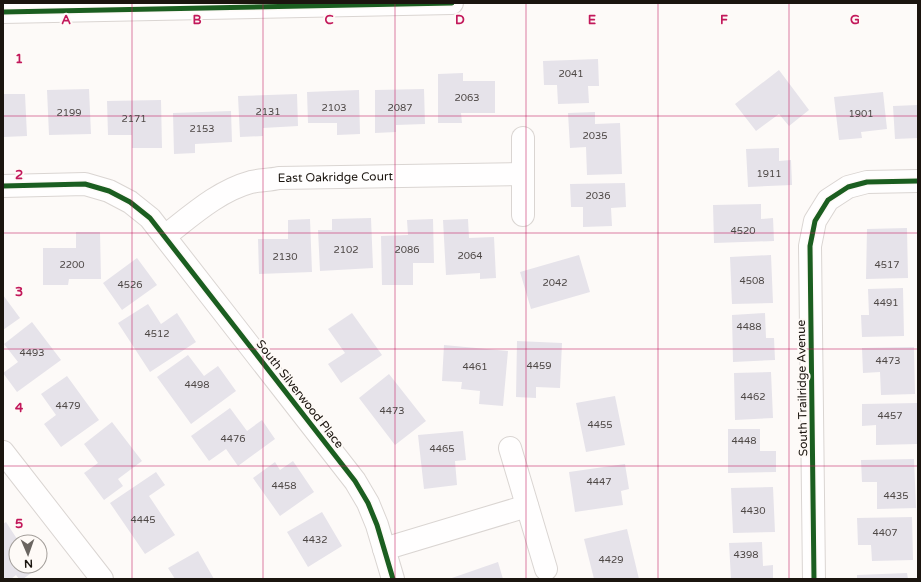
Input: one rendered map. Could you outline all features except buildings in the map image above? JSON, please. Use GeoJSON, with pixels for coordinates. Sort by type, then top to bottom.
{"type":"FeatureCollection","features":[{"type":"Feature","properties":{"kind":"street"},"geometry":{"type":"LineString","coordinates":[[3,12],[452,3]]}},
{"type":"Feature","properties":{"kind":"street"},"geometry":{"type":"LineString","coordinates":[[523,138],[523,214]]}},
{"type":"Feature","properties":{"kind":"street","name":"East Oakridge Court"},"geometry":{"type":"LineString","coordinates":[[165,236],[207,204],[228,191],[251,182],[279,178],[523,174]]}},
{"type":"Feature","properties":{"kind":"street","name":"South Trailridge Avenue"},"geometry":{"type":"LineString","coordinates":[[814,579],[810,246],[814,221],[828,200],[848,187],[867,182],[918,181]]}},
{"type":"Feature","properties":{"kind":"street","name":"South Silverwood Place"},"geometry":{"type":"LineString","coordinates":[[3,186],[85,184],[109,191],[130,202],[150,218],[355,481],[368,503],[375,520],[393,579]]}},
{"type":"Feature","properties":{"kind":"street"},"geometry":{"type":"LineString","coordinates":[[510,448],[546,569]]}},
{"type":"Feature","properties":{"kind":"street"},"geometry":{"type":"LineString","coordinates":[[3,452],[102,579]]}},
{"type":"Feature","properties":{"kind":"street"},"geometry":{"type":"LineString","coordinates":[[384,549],[527,506]]}},
{"type":"Feature","properties":{"kind":"cycle path"},"geometry":{"type":"LineString","coordinates":[[3,12],[452,3]]}},
{"type":"Feature","properties":{"kind":"cycle path"},"geometry":{"type":"LineString","coordinates":[[814,579],[810,246],[815,221],[828,200],[848,187],[867,182],[918,181]]}},
{"type":"Feature","properties":{"kind":"cycle path"},"geometry":{"type":"LineString","coordinates":[[3,186],[85,184],[109,191],[130,202],[150,218],[355,481],[368,503],[377,525],[393,579]]}}]}
